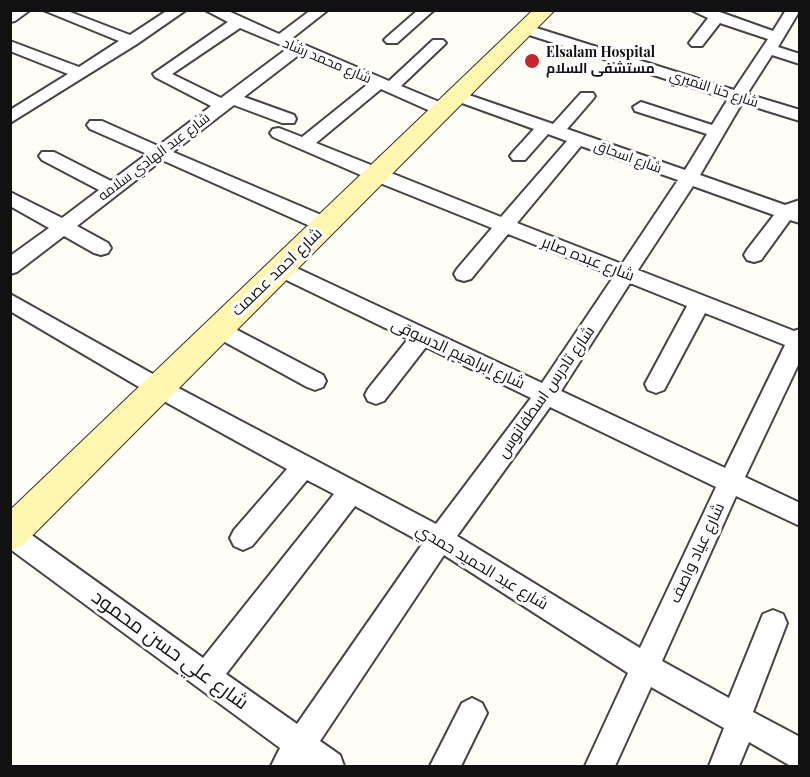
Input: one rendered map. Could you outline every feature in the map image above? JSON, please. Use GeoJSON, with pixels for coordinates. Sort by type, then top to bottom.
{"type":"FeatureCollection","features":[{"type":"Feature","properties":{"kind":"main road","name":"شارع احمد عصمت"},"geometry":{"type":"LineString","coordinates":[[10,534],[535,20]]}},
{"type":"Feature","properties":{"kind":"street"},"geometry":{"type":"LineString","coordinates":[[10,18],[23,10]]}},
{"type":"Feature","properties":{"kind":"street"},"geometry":{"type":"LineString","coordinates":[[50,10],[132,41]]}},
{"type":"Feature","properties":{"kind":"street"},"geometry":{"type":"LineString","coordinates":[[10,118],[179,10]]}},
{"type":"Feature","properties":{"kind":"street","name":"شارع محمد رشاد"},"geometry":{"type":"LineString","coordinates":[[212,10],[385,86],[450,103]]}},
{"type":"Feature","properties":{"kind":"street"},"geometry":{"type":"LineString","coordinates":[[280,40],[321,10]]}},
{"type":"Feature","properties":{"kind":"street"},"geometry":{"type":"LineString","coordinates":[[392,40],[427,10]]}},
{"type":"Feature","properties":{"kind":"street"},"geometry":{"type":"LineString","coordinates":[[698,10],[740,25],[786,28],[800,59]]}},
{"type":"Feature","properties":{"kind":"street"},"geometry":{"type":"LineString","coordinates":[[740,25],[752,10]]}},
{"type":"Feature","properties":{"kind":"street"},"geometry":{"type":"LineString","coordinates":[[697,43],[717,17]]}},
{"type":"Feature","properties":{"kind":"street","name":"شارع حنا النميري"},"geometry":{"type":"LineString","coordinates":[[535,20],[738,96],[800,116]]}},
{"type":"Feature","properties":{"kind":"street","name":"شارع عبده صابر"},"geometry":{"type":"LineString","coordinates":[[239,22],[161,74],[283,126],[304,144],[376,176],[799,340]]}},
{"type":"Feature","properties":{"kind":"street","name":"شارع تادرس اسطفانوس"},"geometry":{"type":"LineString","coordinates":[[293,756],[440,539],[546,395],[690,178],[738,96],[786,28]]}},
{"type":"Feature","properties":{"kind":"street"},"geometry":{"type":"LineString","coordinates":[[304,144],[385,86],[438,43]]}},
{"type":"Feature","properties":{"kind":"street"},"geometry":{"type":"LineString","coordinates":[[10,45],[81,73]]}},
{"type":"Feature","properties":{"kind":"street","name":"شارع عبد الهادي سلامه"},"geometry":{"type":"LineString","coordinates":[[10,267],[298,48]]}},
{"type":"Feature","properties":{"kind":"street"},"geometry":{"type":"LineString","coordinates":[[519,156],[586,96]]}},
{"type":"Feature","properties":{"kind":"street","name":"شارع اسحاق"},"geometry":{"type":"LineString","coordinates":[[450,103],[550,129],[690,178],[795,211]]}},
{"type":"Feature","properties":{"kind":"street"},"geometry":{"type":"LineString","coordinates":[[641,107],[717,132]]}},
{"type":"Feature","properties":{"kind":"street"},"geometry":{"type":"LineString","coordinates":[[96,124],[326,225]]}},
{"type":"Feature","properties":{"kind":"street"},"geometry":{"type":"LineString","coordinates":[[464,274],[578,139]]}},
{"type":"Feature","properties":{"kind":"street"},"geometry":{"type":"LineString","coordinates":[[48,156],[113,189]]}},
{"type":"Feature","properties":{"kind":"street"},"geometry":{"type":"LineString","coordinates":[[10,198],[101,248]]}},
{"type":"Feature","properties":{"kind":"street"},"geometry":{"type":"LineString","coordinates":[[754,255],[795,211]]}},
{"type":"Feature","properties":{"kind":"street","name":"شارع ابراهيم الدسوقى"},"geometry":{"type":"LineString","coordinates":[[280,269],[800,515]]}},
{"type":"Feature","properties":{"kind":"street","name":"شارع عبد الحميد حمدي"},"geometry":{"type":"LineString","coordinates":[[10,301],[159,388],[440,539],[644,667],[800,754]]}},
{"type":"Feature","properties":{"kind":"street"},"geometry":{"type":"LineString","coordinates":[[656,384],[700,302]]}},
{"type":"Feature","properties":{"kind":"street"},"geometry":{"type":"LineString","coordinates":[[220,329],[315,381]]}},
{"type":"Feature","properties":{"kind":"street"},"geometry":{"type":"LineString","coordinates":[[376,395],[422,338]]}},
{"type":"Feature","properties":{"kind":"street","name":"شارع عياد واصف"},"geometry":{"type":"LineString","coordinates":[[600,766],[730,482],[799,340]]}},
{"type":"Feature","properties":{"kind":"street"},"geometry":{"type":"LineString","coordinates":[[243,538],[305,465]]}},
{"type":"Feature","properties":{"kind":"street"},"geometry":{"type":"LineString","coordinates":[[206,677],[352,490]]}},
{"type":"Feature","properties":{"kind":"street","name":"شارع علي حسن محمود"},"geometry":{"type":"LineString","coordinates":[[10,534],[206,677],[293,756],[329,766]]}},
{"type":"Feature","properties":{"kind":"street"},"geometry":{"type":"LineString","coordinates":[[724,766],[773,623]]}},
{"type":"Feature","properties":{"kind":"street"},"geometry":{"type":"LineString","coordinates":[[445,766],[472,713]]}},
{"type":"Feature","properties":{"kind":"place","name":"Elsalam Hospital مستشفى السلام"},"geometry":{"type":"Point","coordinates":[532,61]}}]}
